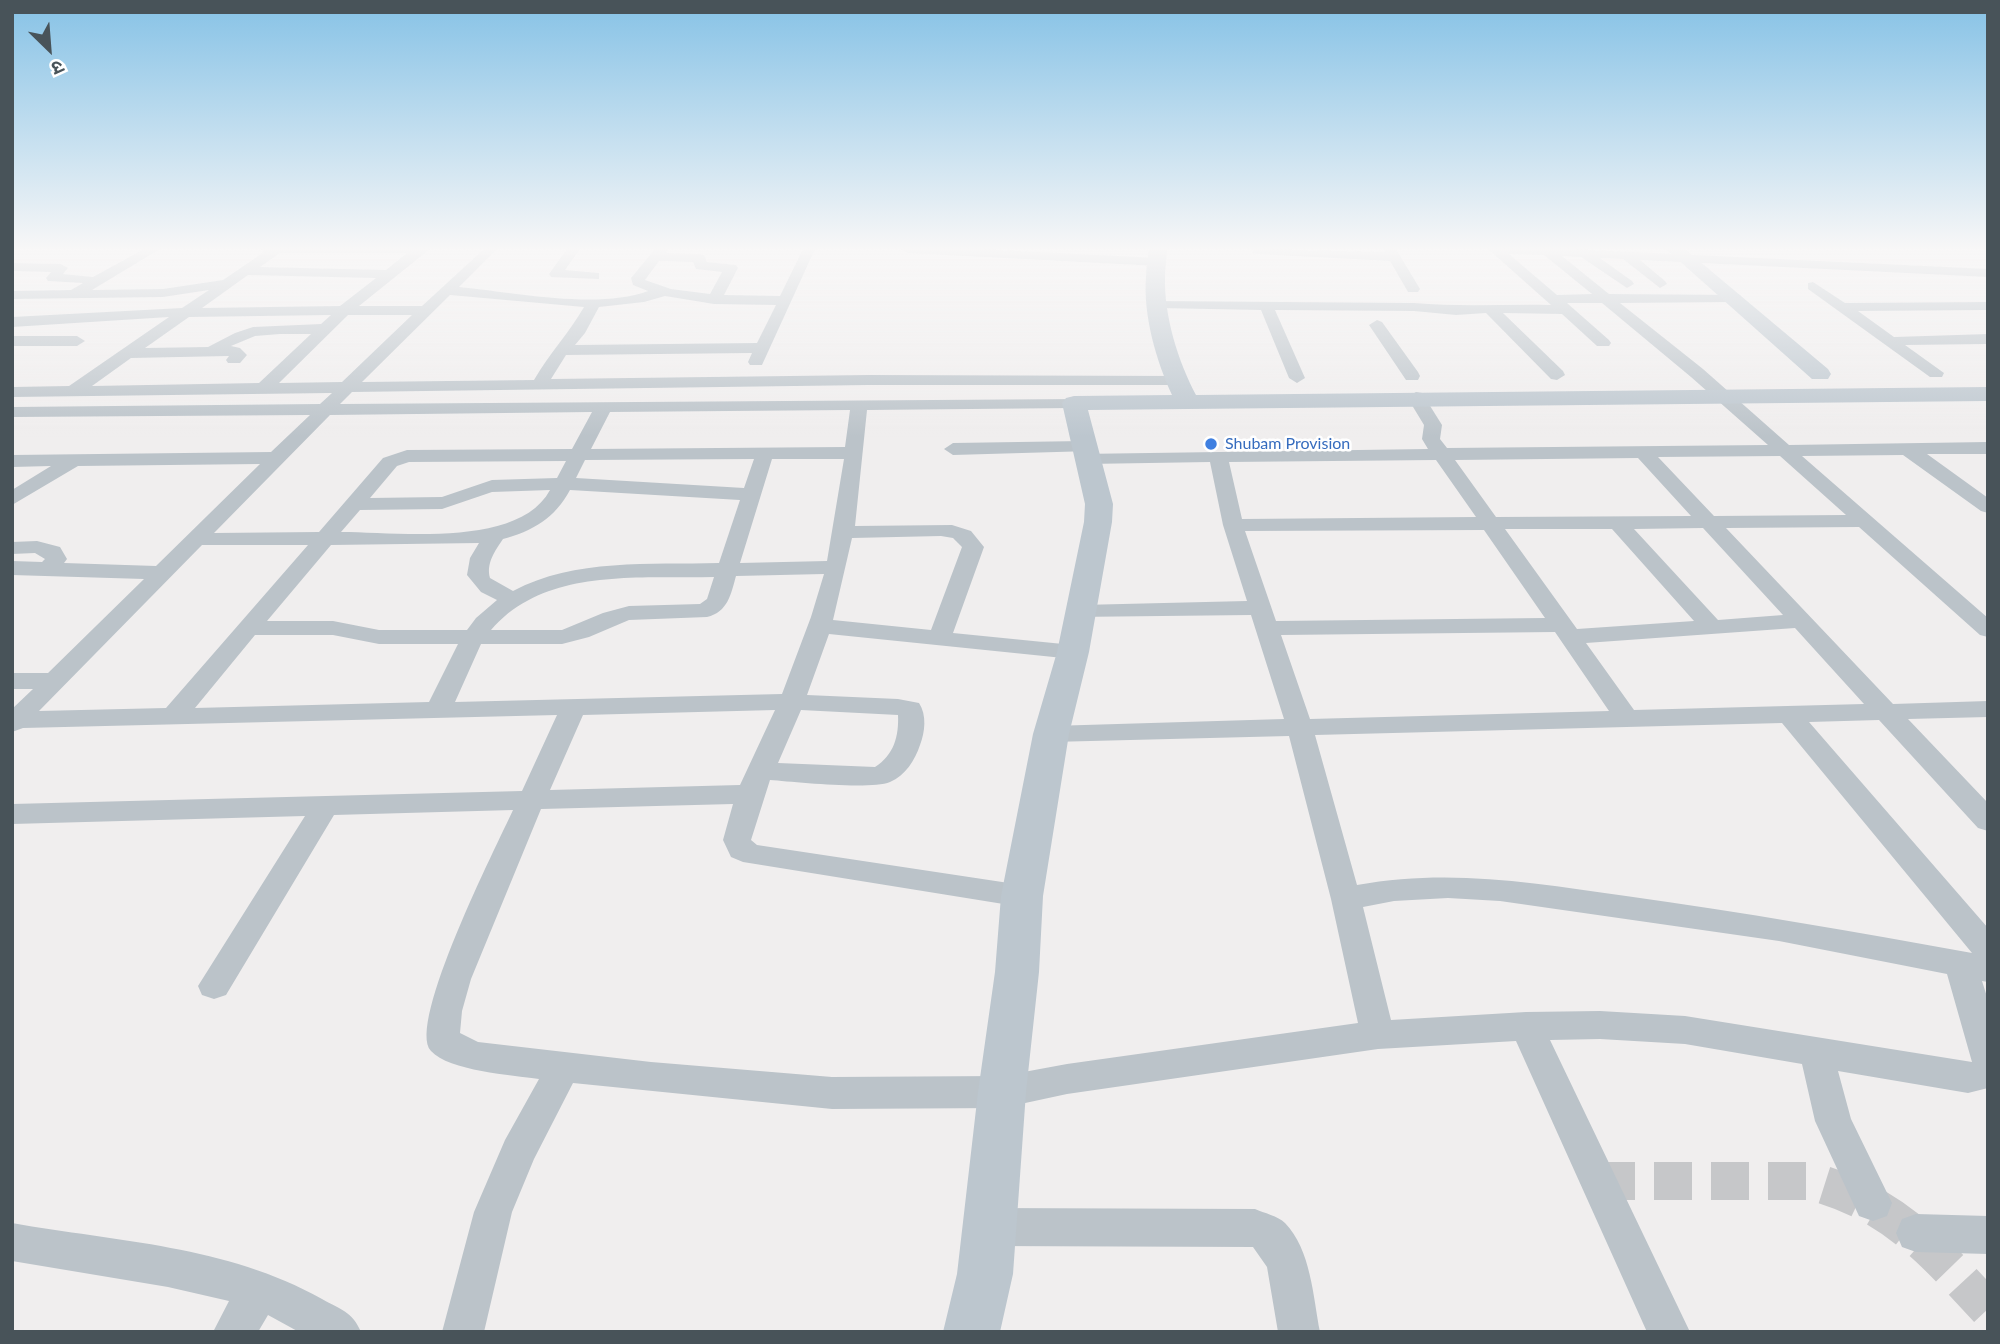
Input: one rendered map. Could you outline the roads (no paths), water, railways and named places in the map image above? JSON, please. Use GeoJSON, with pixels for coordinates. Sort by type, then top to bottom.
{"type":"FeatureCollection","features":[{"type":"Feature","properties":{"kind":"street"},"geometry":{"type":"LineString","coordinates":[[12,331],[45,312]]}},
{"type":"Feature","properties":{"kind":"street"},"geometry":{"type":"LineString","coordinates":[[12,322],[185,313],[287,312]]}},
{"type":"Feature","properties":{"kind":"street"},"geometry":{"type":"LineString","coordinates":[[265,387],[343,312]]}},
{"type":"Feature","properties":{"kind":"street"},"geometry":{"type":"LineString","coordinates":[[14,722],[423,312]]}},
{"type":"Feature","properties":{"kind":"street"},"geometry":{"type":"LineString","coordinates":[[539,385],[577,333],[589,312]]}},
{"type":"Feature","properties":{"kind":"street"},"geometry":{"type":"LineString","coordinates":[[747,382],[778,312]]}},
{"type":"Feature","properties":{"kind":"street"},"geometry":{"type":"LineString","coordinates":[[1160,312],[1175,380],[1187,401]]}},
{"type":"Feature","properties":{"kind":"street"},"geometry":{"type":"LineString","coordinates":[[1269,312],[1297,378]]}},
{"type":"Feature","properties":{"kind":"street"},"geometry":{"type":"LineString","coordinates":[[1494,312],[1557,374]]}},
{"type":"Feature","properties":{"kind":"street"},"geometry":{"type":"LineString","coordinates":[[1566,312],[1603,343]]}},
{"type":"Feature","properties":{"kind":"street"},"geometry":{"type":"LineString","coordinates":[[1623,312],[1697,373],[1723,384],[1782,449],[1988,630]]}},
{"type":"Feature","properties":{"kind":"street"},"geometry":{"type":"LineString","coordinates":[[1750,312],[1820,374]]}},
{"type":"Feature","properties":{"kind":"street"},"geometry":{"type":"LineString","coordinates":[[1849,312],[1936,373]]}},
{"type":"Feature","properties":{"kind":"street"},"geometry":{"type":"LineString","coordinates":[[73,391],[185,313]]}},
{"type":"Feature","properties":{"kind":"street"},"geometry":{"type":"LineString","coordinates":[[1377,325],[1406,383],[1433,425],[1432,439],[1626,717]]}},
{"type":"Feature","properties":{"kind":"street"},"geometry":{"type":"LineString","coordinates":[[212,351],[233,337],[252,331],[325,329]]}},
{"type":"Feature","properties":{"kind":"street"},"geometry":{"type":"LineString","coordinates":[[1892,343],[1900,340],[1988,339]]}},
{"type":"Feature","properties":{"kind":"street"},"geometry":{"type":"LineString","coordinates":[[12,341],[77,341]]}},
{"type":"Feature","properties":{"kind":"street"},"geometry":{"type":"LineString","coordinates":[[562,350],[762,348]]}},
{"type":"Feature","properties":{"kind":"street"},"geometry":{"type":"LineString","coordinates":[[127,353],[237,353],[239,355],[234,360]]}},
{"type":"Feature","properties":{"kind":"street"},"geometry":{"type":"LineString","coordinates":[[1659,373],[1697,373]]}},
{"type":"Feature","properties":{"kind":"street"},"geometry":{"type":"LineString","coordinates":[[1793,374],[1988,373]]}},
{"type":"Feature","properties":{"kind":"street"},"geometry":{"type":"LineString","coordinates":[[1531,375],[1583,374]]}},
{"type":"Feature","properties":{"kind":"street"},"geometry":{"type":"LineString","coordinates":[[1406,383],[1438,376]]}},
{"type":"Feature","properties":{"kind":"street"},"geometry":{"type":"LineString","coordinates":[[1270,379],[1323,378]]}},
{"type":"Feature","properties":{"kind":"street"},"geometry":{"type":"LineString","coordinates":[[12,392],[349,386],[1202,379]]}},
{"type":"Feature","properties":{"kind":"street"},"geometry":{"type":"LineString","coordinates":[[12,412],[1187,401],[1406,383],[1723,384],[1988,394]]}},
{"type":"Feature","properties":{"kind":"street"},"geometry":{"type":"LineString","coordinates":[[971,1332],[985,1274],[1002,1091],[1017,972],[1022,896],[1051,734],[1073,652],[1098,522],[1099,504],[1074,403]]}},
{"type":"Feature","properties":{"kind":"street"},"geometry":{"type":"LineString","coordinates":[[859,405],[843,532],[820,626],[792,702],[755,783],[737,840],[741,850],[753,856],[1022,896]]}},
{"type":"Feature","properties":{"kind":"street"},"geometry":{"type":"LineString","coordinates":[[196,540],[323,540],[495,535],[526,526],[547,511],[565,484],[604,406]]}},
{"type":"Feature","properties":{"kind":"street"},"geometry":{"type":"LineString","coordinates":[[953,449],[1218,456],[1988,448]]}},
{"type":"Feature","properties":{"kind":"street"},"geometry":{"type":"LineString","coordinates":[[1908,449],[1988,508]]}},
{"type":"Feature","properties":{"kind":"street"},"geometry":{"type":"LineString","coordinates":[[1643,452],[1712,522],[1988,821]]}},
{"type":"Feature","properties":{"kind":"street"},"geometry":{"type":"LineString","coordinates":[[249,628],[333,628],[379,637],[580,635],[604,621],[628,613],[707,610],[717,602],[765,453]]}},
{"type":"Feature","properties":{"kind":"street"},"geometry":{"type":"LineString","coordinates":[[173,717],[390,463],[407,456],[855,453]]}},
{"type":"Feature","properties":{"kind":"street"},"geometry":{"type":"LineString","coordinates":[[1218,456],[1233,525],[1300,729],[1346,899],[1378,1035]]}},
{"type":"Feature","properties":{"kind":"street"},"geometry":{"type":"LineString","coordinates":[[12,461],[279,458]]}},
{"type":"Feature","properties":{"kind":"street"},"geometry":{"type":"LineString","coordinates":[[12,499],[74,460]]}},
{"type":"Feature","properties":{"kind":"street"},"geometry":{"type":"LineString","coordinates":[[354,504],[442,503],[455,501],[473,491],[490,486],[565,484],[751,495]]}},
{"type":"Feature","properties":{"kind":"street"},"geometry":{"type":"LineString","coordinates":[[1233,525],[1862,521]]}},
{"type":"Feature","properties":{"kind":"street"},"geometry":{"type":"LineString","coordinates":[[1617,522],[1711,626]]}},
{"type":"Feature","properties":{"kind":"street"},"geometry":{"type":"LineString","coordinates":[[843,532],[942,530],[958,532],[968,537],[973,547],[939,639]]}},
{"type":"Feature","properties":{"kind":"street"},"geometry":{"type":"LineString","coordinates":[[495,535],[479,558],[477,571],[481,582],[491,591],[514,599]]}},
{"type":"Feature","properties":{"kind":"street"},"geometry":{"type":"LineString","coordinates":[[12,548],[37,547],[52,552],[56,559],[48,570]]}},
{"type":"Feature","properties":{"kind":"street"},"geometry":{"type":"LineString","coordinates":[[438,711],[474,638],[491,617],[514,599],[555,581],[598,573],[836,567]]}},
{"type":"Feature","properties":{"kind":"street"},"geometry":{"type":"LineString","coordinates":[[12,568],[164,573]]}},
{"type":"Feature","properties":{"kind":"street"},"geometry":{"type":"LineString","coordinates":[[1081,612],[1565,631],[1801,621]]}},
{"type":"Feature","properties":{"kind":"street"},"geometry":{"type":"LineString","coordinates":[[820,626],[1073,652]]}},
{"type":"Feature","properties":{"kind":"street"},"geometry":{"type":"LineString","coordinates":[[12,681],[54,681]]}},
{"type":"Feature","properties":{"kind":"street"},"geometry":{"type":"LineString","coordinates":[[12,814],[531,799],[879,776],[893,769],[907,744],[913,725],[910,709],[792,702],[14,722]]}},
{"type":"Feature","properties":{"kind":"street"},"geometry":{"type":"LineString","coordinates":[[574,708],[531,799],[466,953],[441,1022],[443,1041],[474,1056],[832,1093],[1002,1091],[1067,1079],[1378,1035],[1526,1026],[1600,1025],[1685,1030],[1968,1079],[1986,1073],[1988,1066]]}},
{"type":"Feature","properties":{"kind":"street"},"geometry":{"type":"LineString","coordinates":[[1051,734],[1988,709]]}},
{"type":"Feature","properties":{"kind":"street"},"geometry":{"type":"LineString","coordinates":[[1790,716],[1979,961],[1988,1058]]}},
{"type":"Feature","properties":{"kind":"street"},"geometry":{"type":"LineString","coordinates":[[214,986],[326,806]]}},
{"type":"Feature","properties":{"kind":"street"},"geometry":{"type":"LineString","coordinates":[[1346,899],[1394,890],[1448,887],[1500,890],[1779,929],[1979,961]]}},
{"type":"Feature","properties":{"kind":"street"},"geometry":{"type":"LineString","coordinates":[[1526,1026],[1669,1332]]}},
{"type":"Feature","properties":{"kind":"street"},"geometry":{"type":"LineString","coordinates":[[1816,1051],[1833,1121],[1872,1203]]}},
{"type":"Feature","properties":{"kind":"street"},"geometry":{"type":"LineString","coordinates":[[463,1332],[493,1212],[518,1152],[564,1066]]}},
{"type":"Feature","properties":{"kind":"street"},"geometry":{"type":"LineString","coordinates":[[989,1227],[1255,1228],[1270,1235],[1286,1261],[1299,1332]]}},
{"type":"Feature","properties":{"kind":"street"},"geometry":{"type":"LineString","coordinates":[[1916,1233],[1988,1235]]}},
{"type":"Feature","properties":{"kind":"street"},"geometry":{"type":"LineString","coordinates":[[12,1242],[56,1251],[178,1267],[260,1290],[340,1332]]}},
{"type":"Feature","properties":{"kind":"street"},"geometry":{"type":"LineString","coordinates":[[234,1332],[260,1290]]}},
{"type":"Feature","properties":{"kind":"tunnel"},"geometry":{"type":"LineString","coordinates":[[1597,1181],[1810,1181],[1839,1190],[1888,1215],[1909,1230],[1929,1247],[1988,1309]]}},
{"type":"Feature","properties":{"kind":"place","name":"Shubam Provision"},"geometry":{"type":"Point","coordinates":[1211,444]}}]}
